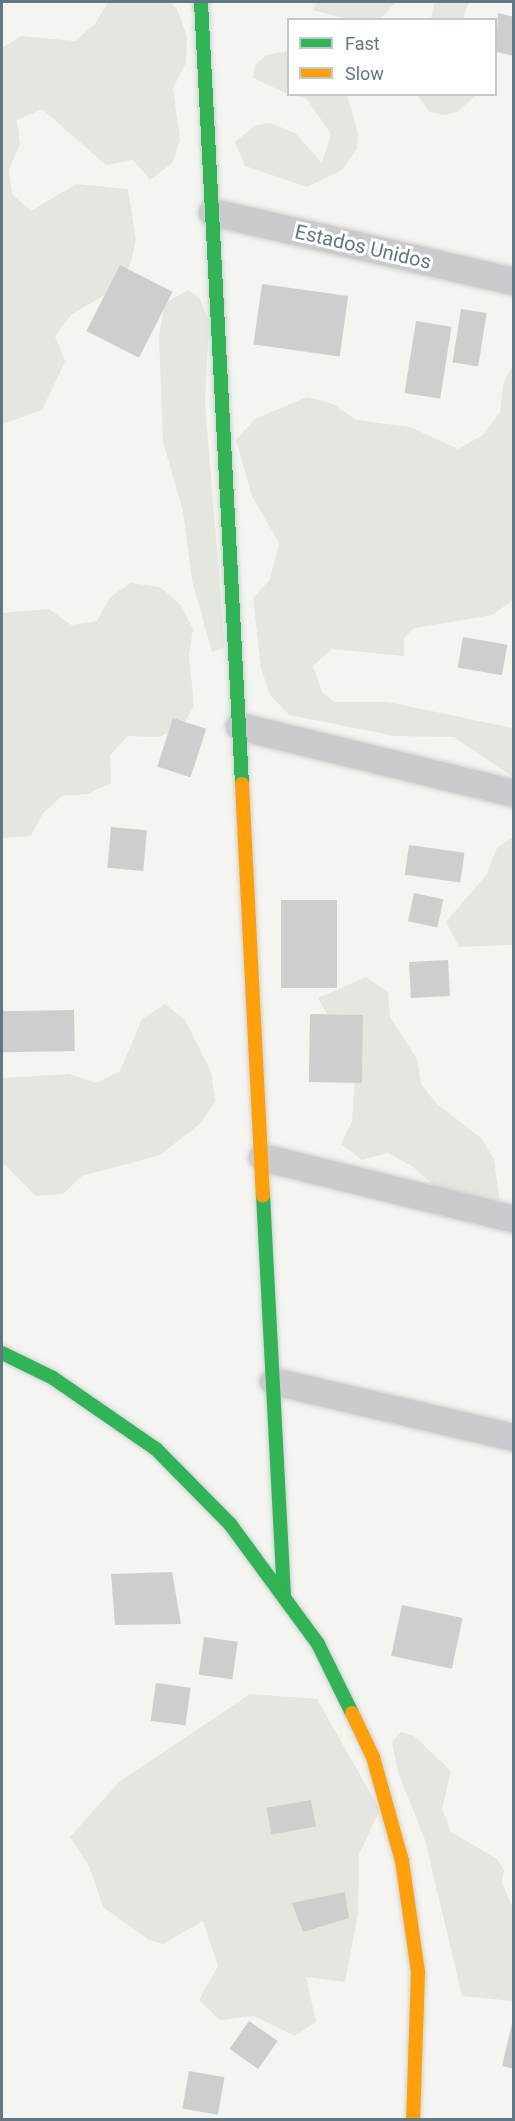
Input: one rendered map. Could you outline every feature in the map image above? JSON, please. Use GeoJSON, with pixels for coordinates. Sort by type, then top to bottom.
{"type":"FeatureCollection","features":[{"type":"Feature","properties":{"kind":"street"},"geometry":{"type":"LineString","coordinates":[[201,2],[284,1594]]}},
{"type":"Feature","properties":{"kind":"street","name":"Estados Unidos"},"geometry":{"type":"LineString","coordinates":[[212,212],[513,281]]}},
{"type":"Feature","properties":{"kind":"street"},"geometry":{"type":"LineString","coordinates":[[239,726],[513,793]]}},
{"type":"Feature","properties":{"kind":"street"},"geometry":{"type":"LineString","coordinates":[[262,1157],[513,1219]]}},
{"type":"Feature","properties":{"kind":"street"},"geometry":{"type":"LineString","coordinates":[[2,1353],[53,1378],[156,1449],[230,1524],[284,1594],[318,1644],[373,1757],[402,1861],[418,1972],[413,2120]]}},
{"type":"Feature","properties":{"kind":"street"},"geometry":{"type":"LineString","coordinates":[[273,1381],[513,1437]]}},
{"type":"Feature","properties":{"kind":"shaded area"},"geometry":{"type":"Polygon","coordinates":[[[108,2],[171,2],[177,9],[187,36],[186,63],[173,88],[180,140],[172,163],[150,180],[133,160],[106,165],[42,109],[17,120],[20,144],[9,170],[12,194],[31,211],[76,184],[128,189],[136,240],[130,265],[116,288],[71,315],[55,336],[65,362],[42,410],[2,424],[2,48],[21,36],[75,41],[95,24],[108,2]]]}},
{"type":"Feature","properties":{"kind":"shaded area"},"geometry":{"type":"Polygon","coordinates":[[[317,2],[396,2],[381,18],[342,18],[313,10],[317,2]]]}},
{"type":"Feature","properties":{"kind":"shaded area"},"geometry":{"type":"Polygon","coordinates":[[[434,2],[469,2],[463,18],[431,18],[434,2]]]}},
{"type":"Feature","properties":{"kind":"shaded area"},"geometry":{"type":"Polygon","coordinates":[[[287,51],[287,94],[253,78],[255,65],[266,55],[287,51]]]}},
{"type":"Feature","properties":{"kind":"shaded area"},"geometry":{"type":"Polygon","coordinates":[[[295,96],[347,96],[358,133],[357,148],[342,170],[307,187],[245,166],[235,142],[256,125],[270,123],[295,133],[322,163],[331,134],[306,98],[295,96]]]}},
{"type":"Feature","properties":{"kind":"shaded area"},"geometry":{"type":"Polygon","coordinates":[[[418,96],[475,96],[457,112],[443,115],[430,112],[418,96]]]}},
{"type":"Feature","properties":{"kind":"shaded area"},"geometry":{"type":"Polygon","coordinates":[[[188,290],[199,297],[209,321],[205,403],[225,648],[212,652],[192,580],[183,511],[163,442],[159,336],[165,303],[188,290]]]}},
{"type":"Feature","properties":{"kind":"shaded area"},"geometry":{"type":"Polygon","coordinates":[[[513,364],[513,600],[492,615],[414,628],[404,638],[404,656],[332,649],[313,666],[322,692],[334,702],[388,702],[513,728],[513,777],[454,737],[395,736],[289,715],[270,695],[261,668],[253,598],[270,579],[279,543],[252,496],[236,440],[255,419],[307,397],[333,404],[356,420],[410,427],[458,449],[483,435],[500,412],[503,384],[513,364]]]}},
{"type":"Feature","properties":{"kind":"shaded area"},"geometry":{"type":"Polygon","coordinates":[[[131,583],[160,587],[181,605],[193,629],[189,655],[194,706],[181,729],[158,737],[128,736],[110,755],[111,783],[88,794],[62,796],[43,813],[31,836],[2,838],[2,613],[49,609],[71,625],[97,621],[110,597],[131,583]]]}},
{"type":"Feature","properties":{"kind":"shaded area"},"geometry":{"type":"Polygon","coordinates":[[[513,837],[513,945],[459,947],[446,922],[487,874],[497,848],[513,837]]]}},
{"type":"Feature","properties":{"kind":"shaded area"},"geometry":{"type":"Polygon","coordinates":[[[366,977],[388,992],[390,1017],[417,1059],[421,1084],[437,1104],[481,1138],[494,1159],[501,1211],[453,1202],[412,1166],[388,1153],[362,1160],[341,1144],[352,1121],[356,1064],[318,998],[366,977]]]}},
{"type":"Feature","properties":{"kind":"shaded area"},"geometry":{"type":"Polygon","coordinates":[[[165,1004],[185,1020],[211,1072],[215,1101],[201,1123],[160,1155],[82,1176],[63,1194],[36,1196],[2,1162],[2,1078],[69,1074],[96,1083],[120,1071],[142,1019],[165,1004]]]}},
{"type":"Feature","properties":{"kind":"shaded area"},"geometry":{"type":"Polygon","coordinates":[[[250,1694],[317,1699],[380,1810],[359,1854],[358,1914],[345,1982],[306,1977],[316,2022],[295,2036],[254,2016],[220,2020],[199,2000],[218,1966],[203,1921],[163,1944],[149,1940],[103,1907],[90,1868],[70,1837],[120,1781],[250,1694]]]}},
{"type":"Feature","properties":{"kind":"shaded area"},"geometry":{"type":"Polygon","coordinates":[[[401,1732],[414,1736],[451,1771],[442,1809],[451,1832],[497,1859],[504,1870],[502,1883],[513,1908],[513,2001],[462,1996],[425,1840],[398,1772],[392,1742],[401,1732]]]}},
{"type":"Feature","properties":{"kind":"building"},"geometry":{"type":"Polygon","coordinates":[[[498,13],[514,17],[514,56],[497,52],[498,13]]]}},
{"type":"Feature","properties":{"kind":"building"},"geometry":{"type":"Polygon","coordinates":[[[120,265],[173,292],[139,358],[86,331],[120,265]]]}},
{"type":"Feature","properties":{"kind":"building"},"geometry":{"type":"Polygon","coordinates":[[[262,284],[348,296],[340,357],[254,344],[262,284]]]}},
{"type":"Feature","properties":{"kind":"building"},"geometry":{"type":"Polygon","coordinates":[[[461,309],[487,313],[478,366],[453,362],[461,309]]]}},
{"type":"Feature","properties":{"kind":"building"},"geometry":{"type":"Polygon","coordinates":[[[416,321],[452,327],[440,399],[405,393],[416,321]]]}},
{"type":"Feature","properties":{"kind":"building"},"geometry":{"type":"Polygon","coordinates":[[[463,637],[507,645],[502,675],[458,668],[463,637]]]}},
{"type":"Feature","properties":{"kind":"building"},"geometry":{"type":"Polygon","coordinates":[[[173,718],[206,729],[191,777],[157,767],[173,718]]]}},
{"type":"Feature","properties":{"kind":"building"},"geometry":{"type":"Polygon","coordinates":[[[111,827],[147,830],[143,871],[107,868],[111,827]]]}},
{"type":"Feature","properties":{"kind":"building"},"geometry":{"type":"Polygon","coordinates":[[[409,845],[464,853],[460,883],[405,875],[409,845]]]}},
{"type":"Feature","properties":{"kind":"building"},"geometry":{"type":"Polygon","coordinates":[[[414,893],[443,899],[437,928],[408,921],[414,893]]]}},
{"type":"Feature","properties":{"kind":"building"},"geometry":{"type":"Polygon","coordinates":[[[281,900],[337,900],[337,988],[281,988],[281,900]]]}},
{"type":"Feature","properties":{"kind":"building"},"geometry":{"type":"Polygon","coordinates":[[[448,960],[450,996],[411,998],[409,962],[448,960]]]}},
{"type":"Feature","properties":{"kind":"building"},"geometry":{"type":"Polygon","coordinates":[[[74,1010],[75,1051],[3,1052],[2,1011],[74,1010]]]}},
{"type":"Feature","properties":{"kind":"building"},"geometry":{"type":"Polygon","coordinates":[[[310,1014],[363,1015],[362,1083],[309,1082],[310,1014]]]}},
{"type":"Feature","properties":{"kind":"building"},"geometry":{"type":"Polygon","coordinates":[[[172,1572],[181,1624],[115,1625],[111,1574],[172,1572]]]}},
{"type":"Feature","properties":{"kind":"building"},"geometry":{"type":"Polygon","coordinates":[[[402,1605],[463,1618],[452,1669],[391,1656],[402,1605]]]}},
{"type":"Feature","properties":{"kind":"building"},"geometry":{"type":"Polygon","coordinates":[[[204,1637],[238,1642],[232,1679],[199,1675],[204,1637]]]}},
{"type":"Feature","properties":{"kind":"building"},"geometry":{"type":"Polygon","coordinates":[[[156,1683],[191,1688],[185,1726],[151,1721],[156,1683]]]}},
{"type":"Feature","properties":{"kind":"building"},"geometry":{"type":"Polygon","coordinates":[[[311,1800],[316,1827],[271,1834],[267,1808],[311,1800]]]}},
{"type":"Feature","properties":{"kind":"building"},"geometry":{"type":"Polygon","coordinates":[[[345,1892],[349,1918],[303,1932],[292,1903],[345,1892]]]}},
{"type":"Feature","properties":{"kind":"building"},"geometry":{"type":"Polygon","coordinates":[[[514,2015],[514,2069],[502,2066],[514,2015]]]}},
{"type":"Feature","properties":{"kind":"building"},"geometry":{"type":"Polygon","coordinates":[[[249,2021],[278,2041],[258,2069],[229,2049],[249,2021]]]}},
{"type":"Feature","properties":{"kind":"building"},"geometry":{"type":"Polygon","coordinates":[[[189,2071],[224,2077],[218,2115],[182,2108],[189,2071]]]}},
{"type":"Feature","properties":{"kind":"traffic: fast"},"geometry":{"type":"LineString","coordinates":[[201,2],[242,784]]}},
{"type":"Feature","properties":{"kind":"traffic: fast"},"geometry":{"type":"LineString","coordinates":[[263,1195],[284,1594]]}},
{"type":"Feature","properties":{"kind":"traffic: fast"},"geometry":{"type":"LineString","coordinates":[[2,1353],[53,1378],[156,1449],[230,1524],[318,1644],[352,1713]]}},
{"type":"Feature","properties":{"kind":"traffic: slow"},"geometry":{"type":"LineString","coordinates":[[242,784],[263,1195]]}},
{"type":"Feature","properties":{"kind":"traffic: slow"},"geometry":{"type":"LineString","coordinates":[[352,1713],[373,1757],[402,1861],[418,1972],[413,2120]]}}]}
